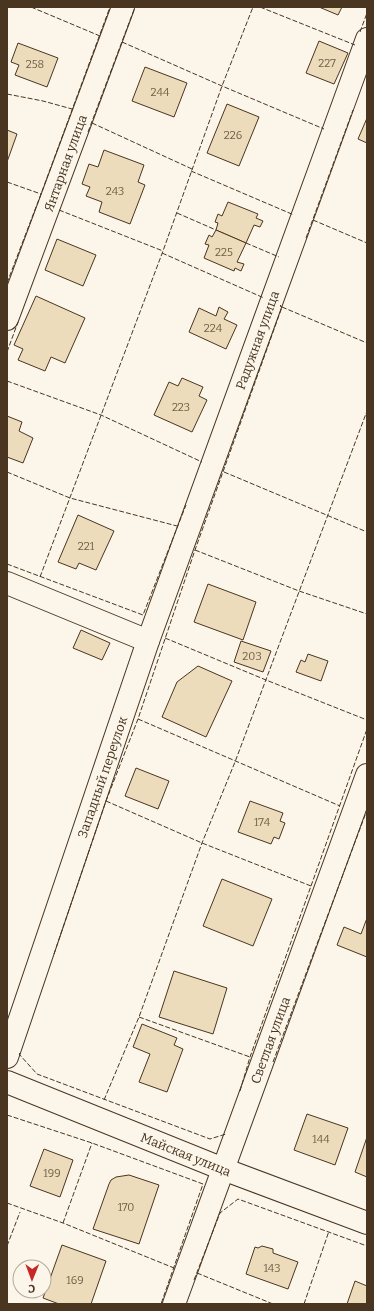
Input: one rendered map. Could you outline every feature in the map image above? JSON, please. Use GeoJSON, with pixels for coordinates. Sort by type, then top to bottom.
{"type":"FeatureCollection","features":[{"type":"Feature","properties":{"kind":"street","name":"Янтарная улица"},"geometry":{"type":"LineString","coordinates":[[7,319],[123,7]]}},
{"type":"Feature","properties":{"kind":"street","name":"Радужная улица"},"geometry":{"type":"LineString","coordinates":[[148,641],[367,38]]}},
{"type":"Feature","properties":{"kind":"street"},"geometry":{"type":"LineString","coordinates":[[7,582],[148,641]]}},
{"type":"Feature","properties":{"kind":"street","name":"Западный переулок"},"geometry":{"type":"LineString","coordinates":[[7,1058],[148,641]]}},
{"type":"Feature","properties":{"kind":"street","name":"Светлая улица"},"geometry":{"type":"LineString","coordinates":[[174,1304],[367,775]]}},
{"type":"Feature","properties":{"kind":"street","name":"Майская улица"},"geometry":{"type":"LineString","coordinates":[[7,1082],[223,1169],[367,1223]]}},
{"type":"Feature","properties":{"kind":"building"},"geometry":{"type":"Polygon","coordinates":[[[319,7],[342,7],[338,15],[319,7]]]}},
{"type":"Feature","properties":{"kind":"building"},"geometry":{"type":"Polygon","coordinates":[[[319,41],[348,53],[334,84],[306,73],[319,41]]]}},
{"type":"Feature","properties":{"kind":"building"},"geometry":{"type":"Polygon","coordinates":[[[18,43],[58,58],[47,87],[15,75],[19,65],[11,62],[18,43]]]}},
{"type":"Feature","properties":{"kind":"building"},"geometry":{"type":"Polygon","coordinates":[[[145,67],[187,83],[174,117],[132,101],[145,67]]]}},
{"type":"Feature","properties":{"kind":"building"},"geometry":{"type":"Polygon","coordinates":[[[227,104],[259,117],[239,166],[207,153],[227,104]]]}},
{"type":"Feature","properties":{"kind":"building"},"geometry":{"type":"Polygon","coordinates":[[[367,118],[367,143],[358,139],[367,118]]]}},
{"type":"Feature","properties":{"kind":"building"},"geometry":{"type":"Polygon","coordinates":[[[7,130],[17,134],[7,162],[7,130]]]}},
{"type":"Feature","properties":{"kind":"building"},"geometry":{"type":"Polygon","coordinates":[[[104,150],[144,165],[138,182],[145,185],[130,224],[99,212],[102,202],[86,196],[90,187],[82,184],[89,164],[98,167],[104,150]]]}},
{"type":"Feature","properties":{"kind":"building"},"geometry":{"type":"Polygon","coordinates":[[[228,202],[258,214],[256,218],[263,221],[260,227],[254,225],[246,243],[216,230],[218,223],[215,222],[218,214],[222,216],[228,202]]]}},
{"type":"Feature","properties":{"kind":"building"},"geometry":{"type":"Polygon","coordinates":[[[216,230],[246,243],[237,262],[244,264],[241,271],[235,268],[234,271],[204,258],[209,245],[205,244],[209,235],[212,237],[216,230]]]}},
{"type":"Feature","properties":{"kind":"building"},"geometry":{"type":"Polygon","coordinates":[[[57,239],[96,255],[83,286],[45,270],[57,239]]]}},
{"type":"Feature","properties":{"kind":"building"},"geometry":{"type":"Polygon","coordinates":[[[36,296],[85,318],[65,363],[51,357],[45,371],[18,360],[23,349],[14,345],[36,296]]]}},
{"type":"Feature","properties":{"kind":"building"},"geometry":{"type":"Polygon","coordinates":[[[219,307],[228,312],[224,319],[237,325],[226,349],[189,332],[199,308],[216,316],[219,307]]]}},
{"type":"Feature","properties":{"kind":"building"},"geometry":{"type":"Polygon","coordinates":[[[182,378],[203,387],[199,396],[207,400],[192,432],[154,415],[169,382],[178,386],[182,378]]]}},
{"type":"Feature","properties":{"kind":"building"},"geometry":{"type":"Polygon","coordinates":[[[7,416],[22,422],[19,431],[33,438],[23,463],[7,457],[7,416]]]}},
{"type":"Feature","properties":{"kind":"building"},"geometry":{"type":"Polygon","coordinates":[[[78,515],[114,531],[96,570],[79,563],[76,569],[58,562],[78,515]]]}},
{"type":"Feature","properties":{"kind":"building"},"geometry":{"type":"Polygon","coordinates":[[[208,584],[256,602],[243,640],[194,622],[208,584]]]}},
{"type":"Feature","properties":{"kind":"building"},"geometry":{"type":"Polygon","coordinates":[[[81,630],[110,643],[102,660],[73,648],[81,630]]]}},
{"type":"Feature","properties":{"kind":"building"},"geometry":{"type":"Polygon","coordinates":[[[241,641],[271,651],[263,672],[234,662],[241,641]]]}},
{"type":"Feature","properties":{"kind":"building"},"geometry":{"type":"Polygon","coordinates":[[[308,654],[328,661],[321,681],[296,672],[301,660],[305,662],[308,654]]]}},
{"type":"Feature","properties":{"kind":"building"},"geometry":{"type":"Polygon","coordinates":[[[198,666],[232,681],[206,737],[162,717],[177,682],[198,666]]]}},
{"type":"Feature","properties":{"kind":"building"},"geometry":{"type":"Polygon","coordinates":[[[136,768],[169,781],[158,809],[125,796],[136,768]]]}},
{"type":"Feature","properties":{"kind":"building"},"geometry":{"type":"Polygon","coordinates":[[[250,801],[283,813],[280,821],[285,823],[279,839],[274,837],[271,844],[238,832],[250,801]]]}},
{"type":"Feature","properties":{"kind":"building"},"geometry":{"type":"Polygon","coordinates":[[[222,879],[272,899],[253,946],[203,926],[222,879]]]}},
{"type":"Feature","properties":{"kind":"building"},"geometry":{"type":"Polygon","coordinates":[[[367,918],[367,957],[337,945],[344,927],[361,934],[367,918]]]}},
{"type":"Feature","properties":{"kind":"building"},"geometry":{"type":"Polygon","coordinates":[[[174,971],[227,988],[213,1034],[159,1017],[174,971]]]}},
{"type":"Feature","properties":{"kind":"building"},"geometry":{"type":"Polygon","coordinates":[[[142,1024],[177,1038],[174,1045],[183,1049],[167,1092],[139,1082],[150,1054],[133,1047],[142,1024]]]}},
{"type":"Feature","properties":{"kind":"building"},"geometry":{"type":"Polygon","coordinates":[[[307,1114],[348,1128],[335,1165],[294,1150],[307,1114]]]}},
{"type":"Feature","properties":{"kind":"building"},"geometry":{"type":"Polygon","coordinates":[[[367,1137],[367,1177],[355,1172],[367,1137]]]}},
{"type":"Feature","properties":{"kind":"building"},"geometry":{"type":"Polygon","coordinates":[[[44,1149],[73,1160],[60,1197],[30,1186],[44,1149]]]}},
{"type":"Feature","properties":{"kind":"building"},"geometry":{"type":"Polygon","coordinates":[[[129,1175],[159,1185],[139,1244],[93,1229],[111,1180],[116,1177],[129,1175]]]}},
{"type":"Feature","properties":{"kind":"building"},"geometry":{"type":"Polygon","coordinates":[[[62,1245],[106,1261],[91,1304],[59,1304],[46,1299],[52,1299],[52,1273],[62,1245]]]}},
{"type":"Feature","properties":{"kind":"building"},"geometry":{"type":"Polygon","coordinates":[[[262,1246],[273,1249],[273,1253],[298,1262],[288,1289],[246,1274],[255,1247],[258,1248],[262,1246]]]}},
{"type":"Feature","properties":{"kind":"building"},"geometry":{"type":"Polygon","coordinates":[[[355,1281],[367,1286],[367,1304],[347,1304],[355,1281]]]}},
{"type":"Feature","properties":{"kind":"fence"},"geometry":{"type":"LineString","coordinates":[[31,7],[100,36]]}},
{"type":"Feature","properties":{"kind":"fence"},"geometry":{"type":"LineString","coordinates":[[7,283],[110,7]]}},
{"type":"Feature","properties":{"kind":"fence"},"geometry":{"type":"LineString","coordinates":[[88,132],[135,7]]}},
{"type":"Feature","properties":{"kind":"fence"},"geometry":{"type":"LineString","coordinates":[[40,577],[163,251],[222,86],[253,7]]}},
{"type":"Feature","properties":{"kind":"fence"},"geometry":{"type":"LineString","coordinates":[[260,7],[355,45]]}},
{"type":"Feature","properties":{"kind":"fence"},"geometry":{"type":"LineString","coordinates":[[360,32],[367,13]]}},
{"type":"Feature","properties":{"kind":"fence"},"geometry":{"type":"LineString","coordinates":[[122,42],[324,129]]}},
{"type":"Feature","properties":{"kind":"fence"},"geometry":{"type":"LineString","coordinates":[[7,94],[43,101],[72,109]]}},
{"type":"Feature","properties":{"kind":"fence"},"geometry":{"type":"LineString","coordinates":[[306,238],[353,110]]}},
{"type":"Feature","properties":{"kind":"fence"},"geometry":{"type":"LineString","coordinates":[[92,123],[192,169]]}},
{"type":"Feature","properties":{"kind":"fence"},"geometry":{"type":"LineString","coordinates":[[191,171],[294,215]]}},
{"type":"Feature","properties":{"kind":"fence"},"geometry":{"type":"LineString","coordinates":[[7,182],[41,194]]}},
{"type":"Feature","properties":{"kind":"fence"},"geometry":{"type":"LineString","coordinates":[[59,210],[163,251]]}},
{"type":"Feature","properties":{"kind":"fence"},"geometry":{"type":"LineString","coordinates":[[177,213],[216,230]]}},
{"type":"Feature","properties":{"kind":"fence"},"geometry":{"type":"LineString","coordinates":[[313,220],[367,243]]}},
{"type":"Feature","properties":{"kind":"fence"},"geometry":{"type":"LineString","coordinates":[[246,243],[279,257]]}},
{"type":"Feature","properties":{"kind":"fence"},"geometry":{"type":"LineString","coordinates":[[162,253],[264,298]]}},
{"type":"Feature","properties":{"kind":"fence"},"geometry":{"type":"LineString","coordinates":[[54,954],[106,801],[138,719],[195,550],[282,307],[280,306],[281,305]]}},
{"type":"Feature","properties":{"kind":"fence"},"geometry":{"type":"LineString","coordinates":[[282,307],[367,343]]}},
{"type":"Feature","properties":{"kind":"fence"},"geometry":{"type":"LineString","coordinates":[[7,352],[18,322]]}},
{"type":"Feature","properties":{"kind":"fence"},"geometry":{"type":"LineString","coordinates":[[7,381],[101,415],[202,462]]}},
{"type":"Feature","properties":{"kind":"fence"},"geometry":{"type":"LineString","coordinates":[[104,1100],[139,1017],[202,843],[235,762],[367,411]]}},
{"type":"Feature","properties":{"kind":"fence"},"geometry":{"type":"LineString","coordinates":[[7,472],[70,498],[177,526]]}},
{"type":"Feature","properties":{"kind":"fence"},"geometry":{"type":"LineString","coordinates":[[224,472],[367,532]]}},
{"type":"Feature","properties":{"kind":"fence"},"geometry":{"type":"LineString","coordinates":[[7,564],[143,615],[186,505]]}},
{"type":"Feature","properties":{"kind":"fence"},"geometry":{"type":"LineString","coordinates":[[195,550],[299,591],[367,614]]}},
{"type":"Feature","properties":{"kind":"fence"},"geometry":{"type":"LineString","coordinates":[[165,638],[367,720]]}},
{"type":"Feature","properties":{"kind":"fence"},"geometry":{"type":"LineString","coordinates":[[138,719],[340,806]]}},
{"type":"Feature","properties":{"kind":"fence"},"geometry":{"type":"LineString","coordinates":[[240,1091],[250,1057],[367,729]]}},
{"type":"Feature","properties":{"kind":"fence"},"geometry":{"type":"LineString","coordinates":[[106,801],[202,843],[311,886]]}},
{"type":"Feature","properties":{"kind":"fence"},"geometry":{"type":"LineString","coordinates":[[273,1062],[367,810]]}},
{"type":"Feature","properties":{"kind":"fence"},"geometry":{"type":"LineString","coordinates":[[139,1017],[250,1057]]}},
{"type":"Feature","properties":{"kind":"fence"},"geometry":{"type":"LineString","coordinates":[[20,1053],[19,1054],[37,1074],[210,1139],[226,1134]]}},
{"type":"Feature","properties":{"kind":"fence"},"geometry":{"type":"LineString","coordinates":[[7,1115],[92,1143],[203,1184],[161,1304]]}},
{"type":"Feature","properties":{"kind":"fence"},"geometry":{"type":"LineString","coordinates":[[63,1223],[92,1143]]}},
{"type":"Feature","properties":{"kind":"fence"},"geometry":{"type":"LineString","coordinates":[[194,1280],[220,1213],[238,1199],[367,1246]]}},
{"type":"Feature","properties":{"kind":"fence"},"geometry":{"type":"LineString","coordinates":[[7,1203],[63,1223],[174,1268]]}},
{"type":"Feature","properties":{"kind":"fence"},"geometry":{"type":"LineString","coordinates":[[7,1246],[20,1212]]}},
{"type":"Feature","properties":{"kind":"fence"},"geometry":{"type":"LineString","coordinates":[[304,1304],[329,1231]]}},
{"type":"Feature","properties":{"kind":"fence"},"geometry":{"type":"LineString","coordinates":[[197,1273],[273,1304]]}}]}
